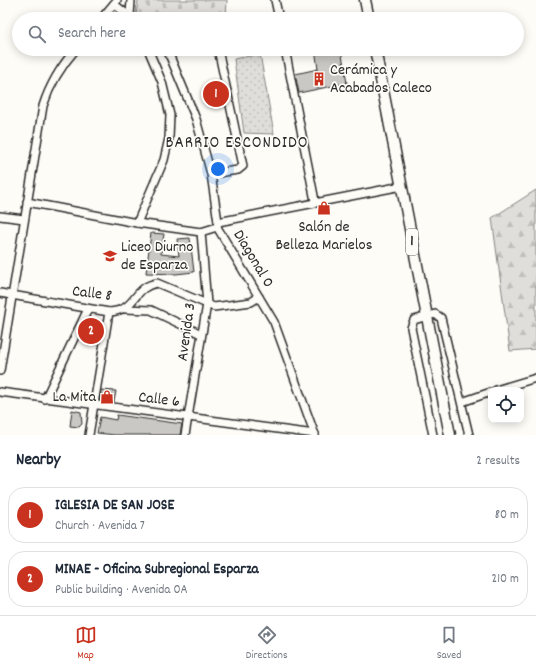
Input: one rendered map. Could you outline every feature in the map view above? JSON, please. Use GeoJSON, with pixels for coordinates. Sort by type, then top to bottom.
{"type":"FeatureCollection","features":[{"type":"Feature","properties":{"kind":"highway"},"geometry":{"type":"LineString","coordinates":[[365,0],[367,12]]}},
{"type":"Feature","properties":{"kind":"highway","name":"1"},"geometry":{"type":"LineString","coordinates":[[375,56],[450,435]]}},
{"type":"Feature","properties":{"kind":"street"},"geometry":{"type":"LineString","coordinates":[[130,12],[131,0]]}},
{"type":"Feature","properties":{"kind":"street"},"geometry":{"type":"LineString","coordinates":[[275,0],[278,12]]}},
{"type":"Feature","properties":{"kind":"street"},"geometry":{"type":"LineString","coordinates":[[106,12],[114,1],[124,12]]}},
{"type":"Feature","properties":{"kind":"street"},"geometry":{"type":"LineString","coordinates":[[0,371],[43,106],[48,91],[62,65],[70,56]]}},
{"type":"Feature","properties":{"kind":"street"},"geometry":{"type":"LineString","coordinates":[[137,223],[164,160],[169,138],[170,115],[162,82],[151,56]]}},
{"type":"Feature","properties":{"kind":"street","name":"Diagonal 0"},"geometry":{"type":"LineString","coordinates":[[170,56],[196,119],[210,174],[218,224],[274,322],[315,434]]}},
{"type":"Feature","properties":{"kind":"street"},"geometry":{"type":"LineString","coordinates":[[210,174],[238,170],[243,166],[219,56]]}},
{"type":"Feature","properties":{"kind":"street"},"geometry":{"type":"LineString","coordinates":[[286,56],[315,202]]}},
{"type":"Feature","properties":{"kind":"street"},"geometry":{"type":"LineString","coordinates":[[27,202],[137,223],[201,232],[218,224],[315,202],[402,186]]}},
{"type":"Feature","properties":{"kind":"street"},"geometry":{"type":"LineString","coordinates":[[0,216],[24,219]]}},
{"type":"Feature","properties":{"kind":"street","name":"Avenida 3"},"geometry":{"type":"LineString","coordinates":[[185,435],[207,304],[201,232]]}},
{"type":"Feature","properties":{"kind":"street","name":"Calle 8"},"geometry":{"type":"LineString","coordinates":[[0,294],[109,312],[125,309],[142,289],[150,284],[157,283],[207,304],[220,307],[252,302],[259,297]]}},
{"type":"Feature","properties":{"kind":"street"},"geometry":{"type":"LineString","coordinates":[[45,399],[88,309]]}},
{"type":"Feature","properties":{"kind":"street"},"geometry":{"type":"LineString","coordinates":[[125,309],[151,310],[201,334]]}},
{"type":"Feature","properties":{"kind":"street"},"geometry":{"type":"LineString","coordinates":[[89,435],[100,359],[109,312]]}},
{"type":"Feature","properties":{"kind":"street"},"geometry":{"type":"LineString","coordinates":[[433,435],[411,328],[414,320],[435,314],[441,318],[469,435]]}},
{"type":"Feature","properties":{"kind":"street"},"geometry":{"type":"LineString","coordinates":[[506,387],[536,378]]}},
{"type":"Feature","properties":{"kind":"street","name":"Calle 6"},"geometry":{"type":"LineString","coordinates":[[0,392],[291,433],[315,434]]}},
{"type":"Feature","properties":{"kind":"street"},"geometry":{"type":"LineString","coordinates":[[462,402],[488,393]]}},
{"type":"Feature","properties":{"kind":"green space"},"geometry":{"type":"Polygon","coordinates":[[[138,0],[227,0],[226,12],[136,12],[138,0]]]}},
{"type":"Feature","properties":{"kind":"green space"},"geometry":{"type":"Polygon","coordinates":[[[250,56],[260,56],[274,134],[244,133],[234,59],[250,56]]]}},
{"type":"Feature","properties":{"kind":"green space"},"geometry":{"type":"Polygon","coordinates":[[[536,190],[536,349],[510,351],[492,218],[536,190]]]}},
{"type":"Feature","properties":{"kind":"building","name":"Cerámica y Acabados Caleco"},"geometry":{"type":"Polygon","coordinates":[[[316,56],[342,56],[347,83],[299,93],[295,74],[318,69],[316,56]]]}},
{"type":"Feature","properties":{"kind":"building"},"geometry":{"type":"Polygon","coordinates":[[[151,233],[164,234],[161,254],[179,256],[177,239],[190,238],[194,272],[176,274],[146,273],[151,233]]]}},
{"type":"Feature","properties":{"kind":"building"},"geometry":{"type":"Polygon","coordinates":[[[89,318],[100,322],[94,343],[82,340],[89,318]]]}},
{"type":"Feature","properties":{"kind":"building","name":"La Mita"},"geometry":{"type":"Polygon","coordinates":[[[101,390],[116,391],[114,402],[100,400],[101,390]]]}},
{"type":"Feature","properties":{"kind":"building"},"geometry":{"type":"Polygon","coordinates":[[[72,410],[81,412],[82,424],[79,427],[70,426],[72,410]]]}},
{"type":"Feature","properties":{"kind":"building"},"geometry":{"type":"Polygon","coordinates":[[[117,415],[182,424],[180,435],[115,435],[97,433],[100,417],[116,420],[117,415]]]}},
{"type":"Feature","properties":{"kind":"place","name":"Cerámica y Acabados Caleco"},"geometry":{"type":"Point","coordinates":[319,79]}},
{"type":"Feature","properties":{"kind":"place","name":"IGLESIA DE SAN JOSE"},"geometry":{"type":"Point","coordinates":[216,94]}},
{"type":"Feature","properties":{"kind":"place","name":"Salón de Belleza Marielos"},"geometry":{"type":"Point","coordinates":[324,208]}},
{"type":"Feature","properties":{"kind":"place","name":"Liceo Diurno de Esparza"},"geometry":{"type":"Point","coordinates":[110,256]}},
{"type":"Feature","properties":{"kind":"place","name":"MINAE - Oficina Subregional Esparza"},"geometry":{"type":"Point","coordinates":[91,331]}},
{"type":"Feature","properties":{"kind":"place","name":"La Mita"},"geometry":{"type":"Point","coordinates":[107,397]}},
{"type":"Feature","properties":{"kind":"district","name":"BARRIO ESCONDIDO"},"geometry":{"type":"Point","coordinates":[237,144]}}]}
